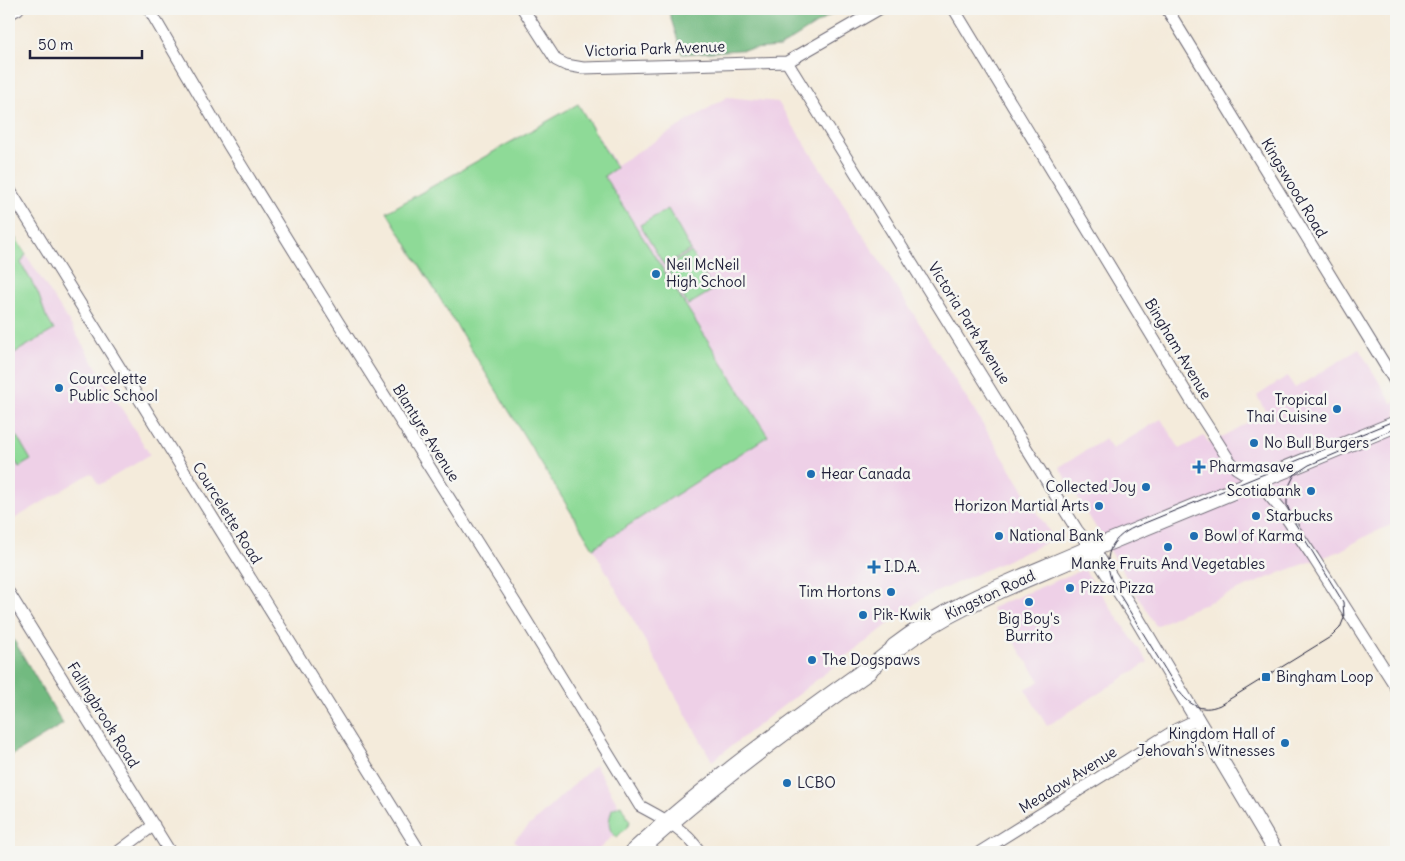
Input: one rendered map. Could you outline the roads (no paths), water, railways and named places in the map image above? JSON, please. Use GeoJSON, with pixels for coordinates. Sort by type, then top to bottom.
{"type":"FeatureCollection","features":[{"type":"Feature","properties":{"kind":"main road","name":"Kingston Road"},"geometry":{"type":"LineString","coordinates":[[635,852],[669,822],[762,748],[868,670],[913,634],[939,618],[1092,549],[1396,424]]}},
{"type":"Feature","properties":{"kind":"street"},"geometry":{"type":"LineString","coordinates":[[9,14],[18,9]]}},
{"type":"Feature","properties":{"kind":"street","name":"Blantyre Avenue"},"geometry":{"type":"LineString","coordinates":[[149,9],[228,144],[640,806],[669,822],[691,839],[700,852]]}},
{"type":"Feature","properties":{"kind":"street","name":"Victoria Park Avenue"},"geometry":{"type":"LineString","coordinates":[[523,9],[556,60],[576,67],[787,62],[1077,530],[1124,596],[1276,852]]}},
{"type":"Feature","properties":{"kind":"street"},"geometry":{"type":"LineString","coordinates":[[787,62],[879,9]]}},
{"type":"Feature","properties":{"kind":"street","name":"Bingham Avenue"},"geometry":{"type":"LineString","coordinates":[[954,9],[1224,452],[1236,468],[1257,481],[1279,507],[1396,687]]}},
{"type":"Feature","properties":{"kind":"street","name":"Kingswood Road"},"geometry":{"type":"LineString","coordinates":[[1167,9],[1396,383]]}},
{"type":"Feature","properties":{"kind":"street","name":"Courcelette Road"},"geometry":{"type":"LineString","coordinates":[[9,189],[420,852]]}},
{"type":"Feature","properties":{"kind":"street","name":"Fallingbrook Road"},"geometry":{"type":"LineString","coordinates":[[9,593],[170,852]]}},
{"type":"Feature","properties":{"kind":"street","name":"Meadow Avenue"},"geometry":{"type":"LineString","coordinates":[[980,852],[1177,729],[1198,719]]}},
{"type":"Feature","properties":{"kind":"street"},"geometry":{"type":"LineString","coordinates":[[118,852],[154,825]]}},
{"type":"Feature","properties":{"kind":"tram line"},"geometry":{"type":"LineString","coordinates":[[1396,420],[1135,527],[1119,537],[1114,543],[1108,557],[1113,584],[1176,687],[1189,702],[1206,708],[1220,705],[1332,636],[1340,628],[1344,618],[1343,602],[1293,520],[1287,505],[1287,490],[1295,474],[1309,465],[1396,428]]}},
{"type":"Feature","properties":{"kind":"place","name":"Neil McNeil High School"},"geometry":{"type":"Point","coordinates":[656,274]}},
{"type":"Feature","properties":{"kind":"place","name":"Courcelette Public School"},"geometry":{"type":"Point","coordinates":[59,388]}},
{"type":"Feature","properties":{"kind":"place","name":"Tropical Thai Cuisine"},"geometry":{"type":"Point","coordinates":[1337,409]}},
{"type":"Feature","properties":{"kind":"place","name":"No Bull Burgers"},"geometry":{"type":"Point","coordinates":[1254,443]}},
{"type":"Feature","properties":{"kind":"place","name":"Pharmasave"},"geometry":{"type":"Point","coordinates":[1199,467]}},
{"type":"Feature","properties":{"kind":"place","name":"Hear Canada"},"geometry":{"type":"Point","coordinates":[811,474]}},
{"type":"Feature","properties":{"kind":"place","name":"Collected Joy"},"geometry":{"type":"Point","coordinates":[1146,487]}},
{"type":"Feature","properties":{"kind":"place","name":"Scotiabank"},"geometry":{"type":"Point","coordinates":[1311,491]}},
{"type":"Feature","properties":{"kind":"place","name":"Horizon Martial Arts"},"geometry":{"type":"Point","coordinates":[1099,506]}},
{"type":"Feature","properties":{"kind":"place","name":"Starbucks"},"geometry":{"type":"Point","coordinates":[1256,516]}},
{"type":"Feature","properties":{"kind":"place","name":"National Bank"},"geometry":{"type":"Point","coordinates":[999,536]}},
{"type":"Feature","properties":{"kind":"place","name":"Bowl of Karma"},"geometry":{"type":"Point","coordinates":[1194,536]}},
{"type":"Feature","properties":{"kind":"place","name":"Manke Fruits And Vegetables"},"geometry":{"type":"Point","coordinates":[1168,547]}},
{"type":"Feature","properties":{"kind":"place","name":"I.D.A."},"geometry":{"type":"Point","coordinates":[874,567]}},
{"type":"Feature","properties":{"kind":"place","name":"Pizza Pizza"},"geometry":{"type":"Point","coordinates":[1070,588]}},
{"type":"Feature","properties":{"kind":"place","name":"Tim Hortons"},"geometry":{"type":"Point","coordinates":[891,592]}},
{"type":"Feature","properties":{"kind":"place","name":"Big Boy's Burrito"},"geometry":{"type":"Point","coordinates":[1029,602]}},
{"type":"Feature","properties":{"kind":"place","name":"Pik-Kwik"},"geometry":{"type":"Point","coordinates":[863,615]}},
{"type":"Feature","properties":{"kind":"place","name":"The Dogspaws"},"geometry":{"type":"Point","coordinates":[812,660]}},
{"type":"Feature","properties":{"kind":"place","name":"Bingham Loop"},"geometry":{"type":"Point","coordinates":[1266,677]}},
{"type":"Feature","properties":{"kind":"place","name":"Kingdom Hall of Jehovah's Witnesses"},"geometry":{"type":"Point","coordinates":[1285,743]}},
{"type":"Feature","properties":{"kind":"place","name":"LCBO"},"geometry":{"type":"Point","coordinates":[787,783]}}]}
